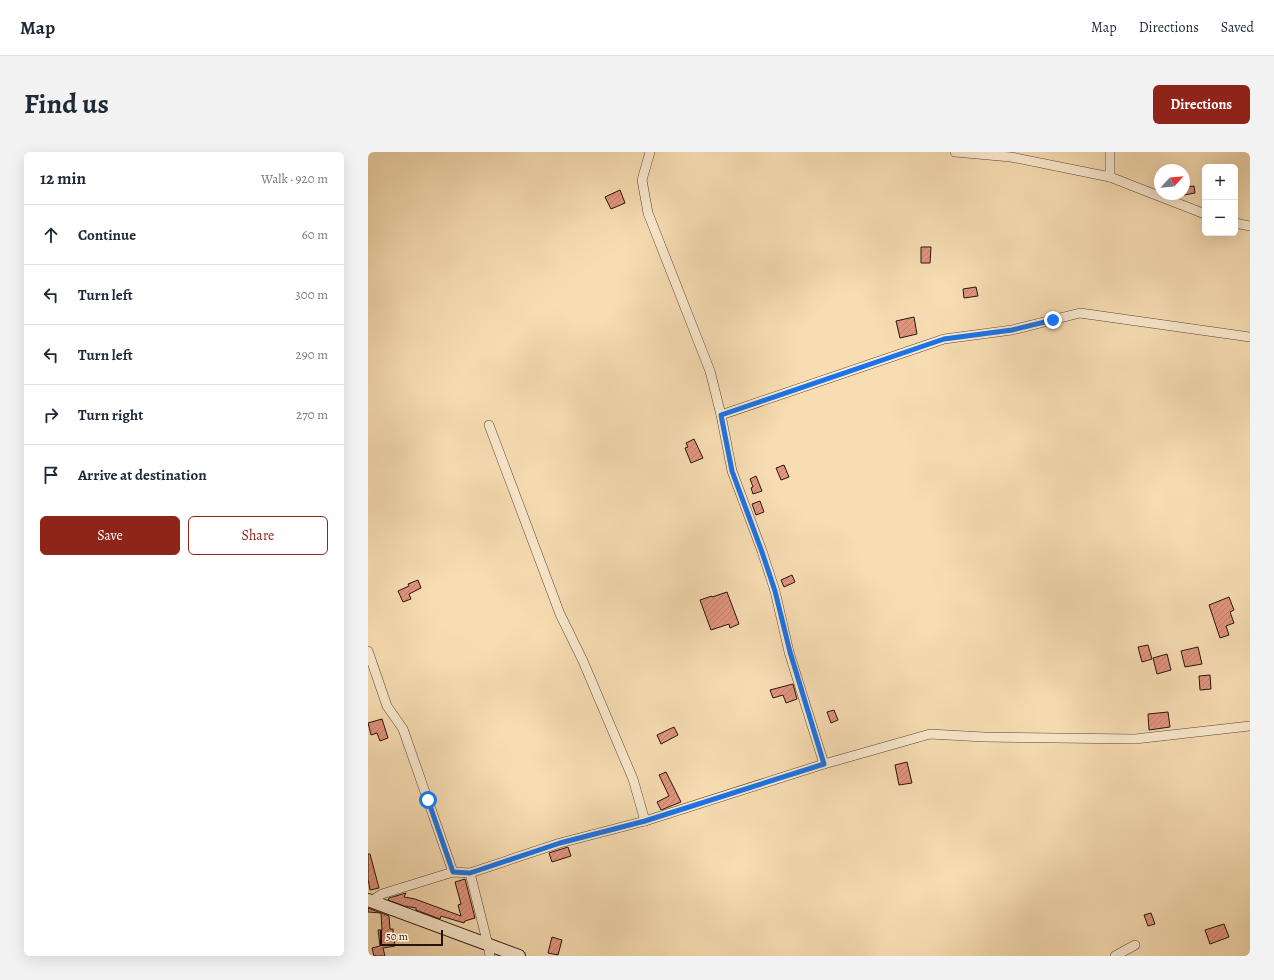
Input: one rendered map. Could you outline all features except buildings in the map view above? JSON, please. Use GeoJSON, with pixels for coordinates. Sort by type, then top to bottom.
{"type":"FeatureCollection","features":[{"type":"Feature","properties":{"kind":"main road"},"geometry":{"type":"LineString","coordinates":[[370,900],[489,950],[519,956]]}},
{"type":"Feature","properties":{"kind":"street"},"geometry":{"type":"LineString","coordinates":[[650,152],[642,180],[648,212],[710,371],[721,415],[732,471],[775,591],[790,652],[824,764]]}},
{"type":"Feature","properties":{"kind":"street"},"geometry":{"type":"LineString","coordinates":[[955,152],[1011,157],[1110,177],[1202,213]]}},
{"type":"Feature","properties":{"kind":"street"},"geometry":{"type":"LineString","coordinates":[[1110,152],[1110,177]]}},
{"type":"Feature","properties":{"kind":"street"},"geometry":{"type":"LineString","coordinates":[[1238,224],[1250,226]]}},
{"type":"Feature","properties":{"kind":"street"},"geometry":{"type":"LineString","coordinates":[[721,415],[944,339],[1012,330],[1080,313],[1250,337]]}},
{"type":"Feature","properties":{"kind":"street"},"geometry":{"type":"LineString","coordinates":[[489,425],[560,614],[583,661],[633,779],[645,821]]}},
{"type":"Feature","properties":{"kind":"street"},"geometry":{"type":"LineString","coordinates":[[368,651],[387,706],[403,729],[453,872]]}},
{"type":"Feature","properties":{"kind":"street"},"geometry":{"type":"LineString","coordinates":[[370,900],[382,894],[453,872],[470,873],[560,843],[645,821],[824,764],[930,734],[984,737],[1135,739],[1250,726]]}},
{"type":"Feature","properties":{"kind":"street"},"geometry":{"type":"LineString","coordinates":[[470,873],[489,950]]}},
{"type":"Feature","properties":{"kind":"street"},"geometry":{"type":"LineString","coordinates":[[1115,956],[1135,945]]}},
{"type":"Feature","properties":{"kind":"route"},"geometry":{"type":"LineString","coordinates":[[428,800],[453,872],[470,873],[560,843],[645,821],[824,764],[790,652],[775,591],[732,471],[721,415],[944,339],[1012,330],[1053,320]]}}]}
